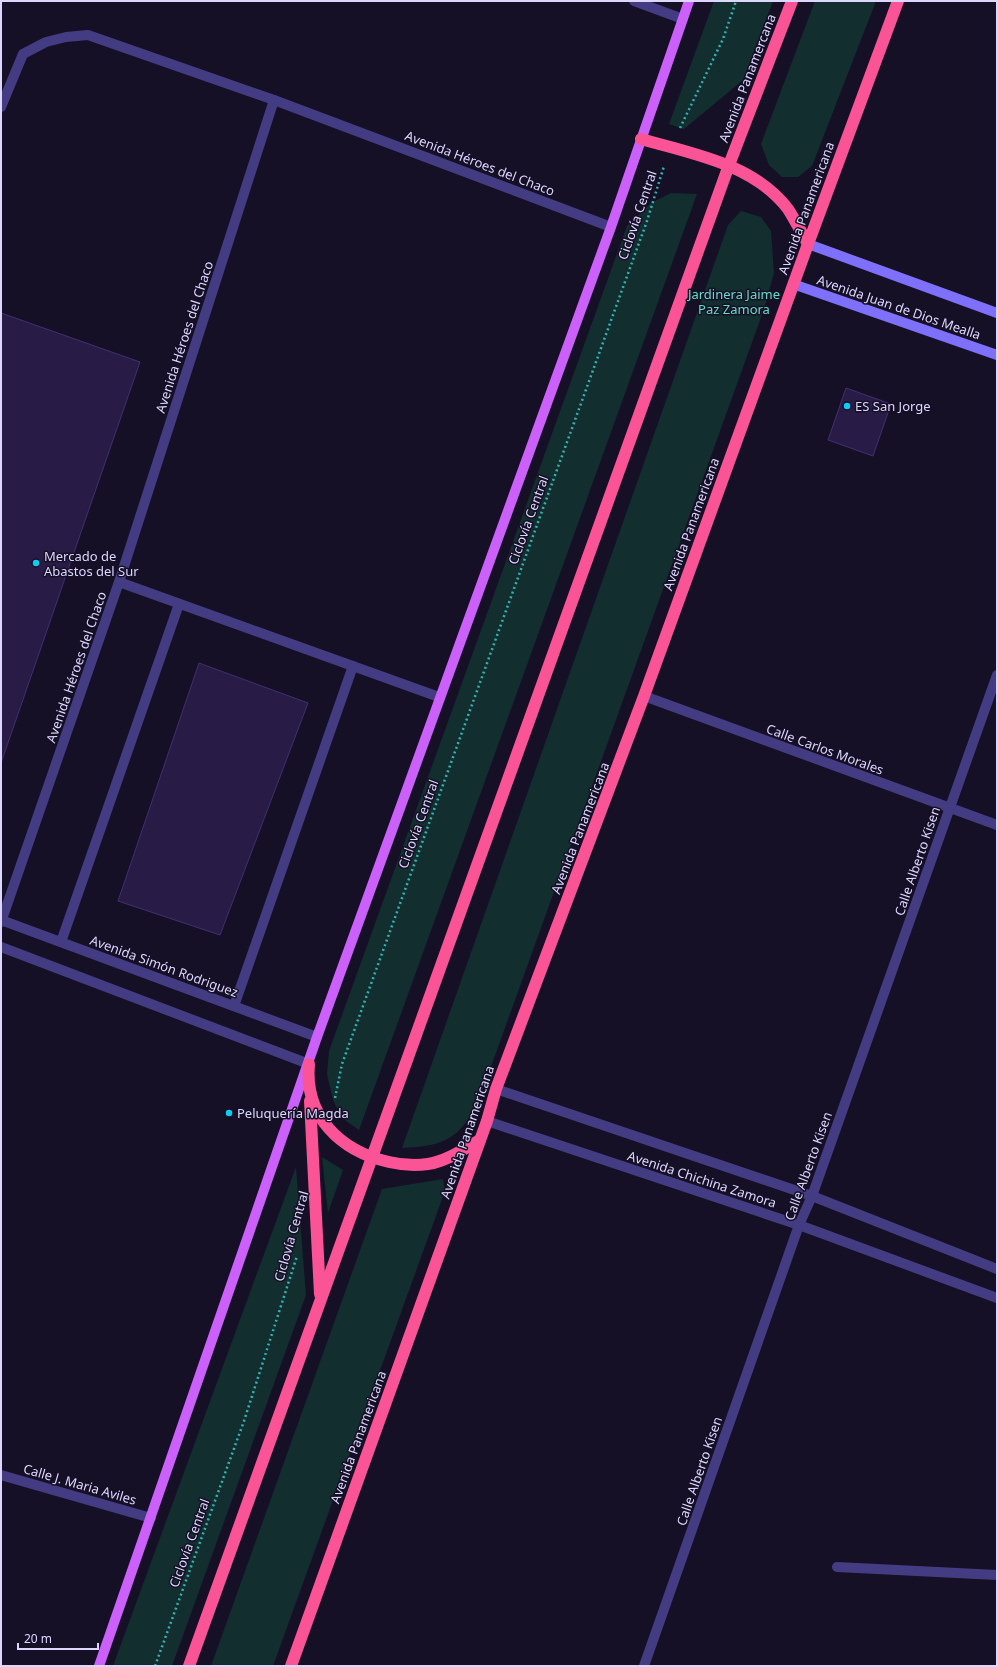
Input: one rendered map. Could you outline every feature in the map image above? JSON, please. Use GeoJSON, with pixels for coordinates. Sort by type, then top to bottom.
{"type":"FeatureCollection","features":[{"type":"Feature","properties":{"kind":"highway","name":"Avenida Panamercana"},"geometry":{"type":"LineString","coordinates":[[728,165],[792,1]]}},
{"type":"Feature","properties":{"kind":"highway","name":"Avenida Panamericana"},"geometry":{"type":"LineString","coordinates":[[291,1666],[487,1121],[496,1089],[644,696],[793,284],[898,1]]}},
{"type":"Feature","properties":{"kind":"highway"},"geometry":{"type":"LineString","coordinates":[[641,139],[728,165],[761,182],[788,209],[808,244]]}},
{"type":"Feature","properties":{"kind":"highway"},"geometry":{"type":"LineString","coordinates":[[190,1666],[728,165]]}},
{"type":"Feature","properties":{"kind":"highway"},"geometry":{"type":"LineString","coordinates":[[309,1064],[308,1078],[310,1092],[320,1300]]}},
{"type":"Feature","properties":{"kind":"highway"},"geometry":{"type":"LineString","coordinates":[[310,1092],[315,1106],[329,1129],[343,1144],[372,1158],[406,1166],[429,1164],[449,1158],[480,1140]]}},
{"type":"Feature","properties":{"kind":"main road"},"geometry":{"type":"LineString","coordinates":[[99,1666],[309,1064],[317,1037],[611,227],[689,1]]}},
{"type":"Feature","properties":{"kind":"main road","name":"Avenida Juan de Dios Mealla"},"geometry":{"type":"LineString","coordinates":[[808,244],[997,313]]}},
{"type":"Feature","properties":{"kind":"main road","name":"Avenida Juan de Dios Mealla"},"geometry":{"type":"LineString","coordinates":[[793,284],[997,355]]}},
{"type":"Feature","properties":{"kind":"street"},"geometry":{"type":"LineString","coordinates":[[634,1],[683,19]]}},
{"type":"Feature","properties":{"kind":"street"},"geometry":{"type":"LineString","coordinates":[[1,107],[24,54],[52,40],[88,35],[274,100]]}},
{"type":"Feature","properties":{"kind":"street","name":"Avenida Héroes del Chaco"},"geometry":{"type":"LineString","coordinates":[[1,920],[119,582],[274,100],[611,227]]}},
{"type":"Feature","properties":{"kind":"street"},"geometry":{"type":"LineString","coordinates":[[119,582],[440,697]]}},
{"type":"Feature","properties":{"kind":"street"},"geometry":{"type":"LineString","coordinates":[[61,942],[179,604]]}},
{"type":"Feature","properties":{"kind":"street"},"geometry":{"type":"LineString","coordinates":[[234,1006],[353,666]]}},
{"type":"Feature","properties":{"kind":"street","name":"Calle Alberto Kisen"},"geometry":{"type":"LineString","coordinates":[[644,1666],[997,675]]}},
{"type":"Feature","properties":{"kind":"street","name":"Calle Carlos Morales"},"geometry":{"type":"LineString","coordinates":[[644,696],[997,825]]}},
{"type":"Feature","properties":{"kind":"street","name":"Avenida Simón Rodriguez"},"geometry":{"type":"LineString","coordinates":[[1,920],[317,1037]]}},
{"type":"Feature","properties":{"kind":"street"},"geometry":{"type":"LineString","coordinates":[[1,947],[309,1064]]}},
{"type":"Feature","properties":{"kind":"street","name":"Avenida Chichina Zamora"},"geometry":{"type":"LineString","coordinates":[[496,1089],[812,1196],[997,1269]]}},
{"type":"Feature","properties":{"kind":"street","name":"Avenida Chichina Zamora"},"geometry":{"type":"LineString","coordinates":[[487,1121],[800,1225],[997,1298]]}},
{"type":"Feature","properties":{"kind":"street","name":"Calle J. Maria Aviles"},"geometry":{"type":"LineString","coordinates":[[1,1475],[151,1518]]}},
{"type":"Feature","properties":{"kind":"street"},"geometry":{"type":"LineString","coordinates":[[837,1567],[997,1575]]}},
{"type":"Feature","properties":{"kind":"path","name":"Ciclovía Central"},"geometry":{"type":"LineString","coordinates":[[329,1129],[342,1064],[647,221],[670,148],[723,39],[736,1]]}},
{"type":"Feature","properties":{"kind":"path","name":"Ciclovía Central"},"geometry":{"type":"LineString","coordinates":[[155,1666],[244,1422],[299,1251]]}},
{"type":"Feature","properties":{"kind":"green space"},"geometry":{"type":"Polygon","coordinates":[[[714,1],[773,1],[743,80],[684,129],[669,124],[714,1]]]}},
{"type":"Feature","properties":{"kind":"green space"},"geometry":{"type":"Polygon","coordinates":[[[815,1],[876,1],[812,166],[798,177],[782,177],[769,165],[761,144],[815,1]]]}},
{"type":"Feature","properties":{"kind":"green space","name":"Jardinera Jaime Paz Zamora"},"geometry":{"type":"Polygon","coordinates":[[[671,193],[697,194],[359,1130],[342,1118],[333,1100],[327,1074],[329,1051],[627,226],[651,203],[671,193]]]}},
{"type":"Feature","properties":{"kind":"green space","name":"Jardinera Jaime Paz Zamora"},"geometry":{"type":"Polygon","coordinates":[[[741,211],[761,217],[771,231],[774,273],[764,309],[479,1100],[464,1125],[451,1137],[428,1146],[402,1148],[728,225],[741,211]]]}},
{"type":"Feature","properties":{"kind":"green space"},"geometry":{"type":"Polygon","coordinates":[[[322,1157],[343,1170],[328,1213],[322,1157]]]}},
{"type":"Feature","properties":{"kind":"green space"},"geometry":{"type":"Polygon","coordinates":[[[296,1167],[306,1295],[172,1666],[113,1666],[296,1167]]]}},
{"type":"Feature","properties":{"kind":"green space"},"geometry":{"type":"Polygon","coordinates":[[[443,1179],[445,1191],[273,1666],[211,1666],[382,1189],[443,1179]]]}},
{"type":"Feature","properties":{"kind":"building","name":"Mercado de Abastos del Sur"},"geometry":{"type":"Polygon","coordinates":[[[1,313],[140,362],[1,763],[1,313]]]}},
{"type":"Feature","properties":{"kind":"building"},"geometry":{"type":"Polygon","coordinates":[[[846,388],[891,404],[873,456],[828,440],[846,388]]]}},
{"type":"Feature","properties":{"kind":"building"},"geometry":{"type":"Polygon","coordinates":[[[199,663],[308,703],[220,935],[118,901],[199,663]]]}},
{"type":"Feature","properties":{"kind":"place","name":"ES San Jorge"},"geometry":{"type":"Point","coordinates":[847,406]}},
{"type":"Feature","properties":{"kind":"place","name":"Mercado de Abastos del Sur"},"geometry":{"type":"Point","coordinates":[36,563]}},
{"type":"Feature","properties":{"kind":"place","name":"Peluquería Magda"},"geometry":{"type":"Point","coordinates":[229,1113]}}]}
